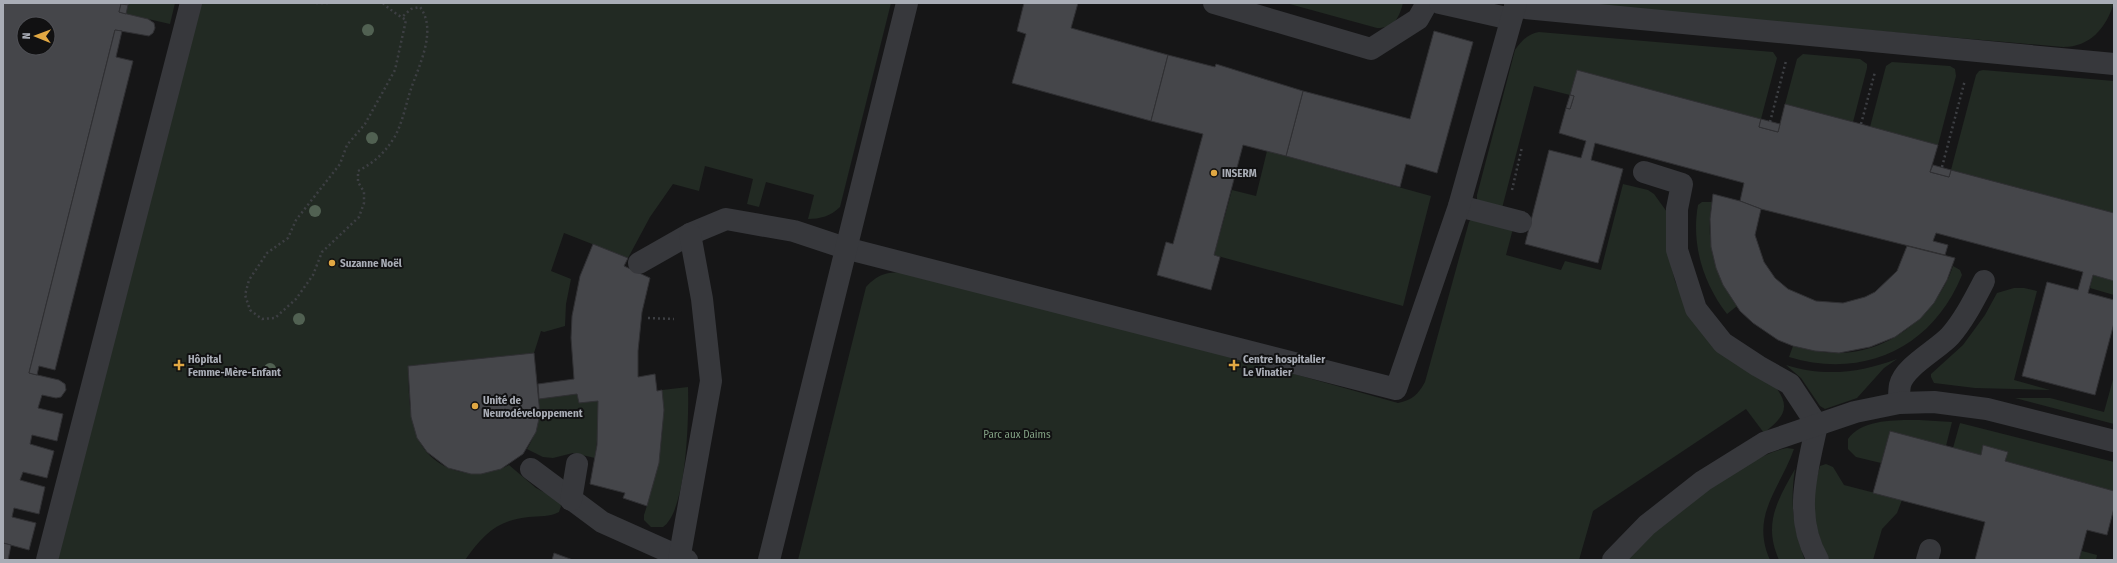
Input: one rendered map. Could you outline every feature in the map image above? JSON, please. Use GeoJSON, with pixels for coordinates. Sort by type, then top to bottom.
{"type":"FeatureCollection","features":[{"type":"Feature","properties":{"kind":"lane"},"geometry":{"type":"LineString","coordinates":[[47,560],[191,3]]}},
{"type":"Feature","properties":{"kind":"lane"},"geometry":{"type":"LineString","coordinates":[[769,560],[906,3]]}},
{"type":"Feature","properties":{"kind":"lane"},"geometry":{"type":"LineString","coordinates":[[1214,3],[1371,49],[1418,20],[1427,3]]}},
{"type":"Feature","properties":{"kind":"lane"},"geometry":{"type":"LineString","coordinates":[[1440,3],[1973,50],[2114,64]]}},
{"type":"Feature","properties":{"kind":"lane"},"geometry":{"type":"LineString","coordinates":[[639,263],[690,234],[726,219],[794,231],[845,248],[1396,389],[1459,206],[1514,10]]}},
{"type":"Feature","properties":{"kind":"lane"},"geometry":{"type":"LineString","coordinates":[[1644,172],[1682,184],[1677,209],[1677,250],[1696,309],[1724,343],[1758,366],[1790,384],[1817,425],[1804,484],[1803,507],[1811,548],[1818,560]]}},
{"type":"Feature","properties":{"kind":"lane"},"geometry":{"type":"LineString","coordinates":[[1459,206],[1512,220]]}},
{"type":"Feature","properties":{"kind":"lane"},"geometry":{"type":"LineString","coordinates":[[531,469],[602,522],[682,559],[711,381],[702,299],[690,234]]}},
{"type":"Feature","properties":{"kind":"lane"},"geometry":{"type":"LineString","coordinates":[[1899,403],[1900,384],[1907,371],[1928,356],[1950,336],[1967,313],[1984,282]]}},
{"type":"Feature","properties":{"kind":"lane"},"geometry":{"type":"LineString","coordinates":[[1613,560],[1647,525],[1703,481],[1764,443],[1855,412],[1899,403],[1934,402],[1986,409],[2114,441]]}},
{"type":"Feature","properties":{"kind":"lane"},"geometry":{"type":"LineString","coordinates":[[571,500],[577,464]]}},
{"type":"Feature","properties":{"kind":"path"},"geometry":{"type":"LineString","coordinates":[[316,3],[330,3]]}},
{"type":"Feature","properties":{"kind":"path"},"geometry":{"type":"LineString","coordinates":[[383,3],[406,20],[395,70],[368,119],[347,145],[340,164],[296,220],[288,238],[267,253],[249,280],[245,295],[250,310],[262,319],[275,318],[296,299],[313,275],[322,252],[359,216],[364,203],[364,192],[358,182],[358,171],[373,163],[394,138],[405,112],[410,92],[422,60],[427,32],[425,14],[420,7],[411,9],[402,17]]}},
{"type":"Feature","properties":{"kind":"path"},"geometry":{"type":"LineString","coordinates":[[1770,122],[1794,34]]}},
{"type":"Feature","properties":{"kind":"path"},"geometry":{"type":"LineString","coordinates":[[1861,124],[1883,42]]}},
{"type":"Feature","properties":{"kind":"path"},"geometry":{"type":"LineString","coordinates":[[1942,167],[1973,50]]}},
{"type":"Feature","properties":{"kind":"path"},"geometry":{"type":"LineString","coordinates":[[1512,220],[1522,147]]}},
{"type":"Feature","properties":{"kind":"green space"},"geometry":{"type":"Polygon","coordinates":[[[129,3],[175,3],[170,24],[126,14],[129,3]]]}},
{"type":"Feature","properties":{"kind":"green space"},"geometry":{"type":"Polygon","coordinates":[[[196,3],[891,3],[840,207],[837,210],[825,216],[808,219],[814,195],[766,182],[759,207],[747,204],[753,179],[705,166],[699,191],[673,184],[650,217],[628,258],[564,233],[551,271],[571,279],[566,304],[565,326],[544,332],[541,331],[534,353],[408,366],[410,402],[414,428],[424,449],[433,459],[444,466],[457,471],[470,473],[483,473],[509,465],[536,488],[559,500],[561,506],[559,512],[556,514],[518,519],[499,525],[478,543],[465,560],[50,560],[196,3]]]}},
{"type":"Feature","properties":{"kind":"green space"},"geometry":{"type":"Polygon","coordinates":[[[1286,3],[1403,3],[1400,13],[1392,24],[1383,28],[1377,28],[1286,3]]]}},
{"type":"Feature","properties":{"kind":"green space"},"geometry":{"type":"Polygon","coordinates":[[[1556,3],[2114,3],[2111,12],[2096,34],[2081,44],[2063,47],[1556,3]]]}},
{"type":"Feature","properties":{"kind":"green space"},"geometry":{"type":"Polygon","coordinates":[[[1539,32],[1773,52],[1777,58],[1761,119],[1577,70],[1570,95],[1534,86],[1501,212],[1477,200],[1477,195],[1515,50],[1526,38],[1539,32]]]}},
{"type":"Feature","properties":{"kind":"green space"},"geometry":{"type":"Polygon","coordinates":[[[1803,54],[1860,59],[1867,64],[1853,122],[1785,104],[1797,59],[1803,54]]]}},
{"type":"Feature","properties":{"kind":"green space"},"geometry":{"type":"Polygon","coordinates":[[[1892,62],[1950,66],[1955,69],[1956,76],[1938,145],[1870,127],[1886,66],[1892,62]]]}},
{"type":"Feature","properties":{"kind":"green space"},"geometry":{"type":"Polygon","coordinates":[[[1983,70],[2114,81],[2114,213],[1951,170],[1976,75],[1979,71],[1983,70]]]}},
{"type":"Feature","properties":{"kind":"green space"},"geometry":{"type":"Polygon","coordinates":[[[1267,151],[1431,196],[1403,306],[1214,255],[1232,190],[1256,196],[1267,151]]]}},
{"type":"Feature","properties":{"kind":"green space","name":"Parc aux Daims"},"geometry":{"type":"Polygon","coordinates":[[[1623,184],[1648,190],[1654,194],[1667,212],[1670,261],[1675,281],[1686,305],[1774,385],[1780,393],[1784,406],[1781,417],[1764,433],[1746,409],[1593,511],[1579,560],[798,560],[866,287],[875,279],[884,274],[907,272],[1208,350],[1398,403],[1414,396],[1425,382],[1469,222],[1472,218],[1514,225],[1506,255],[1561,270],[1565,261],[1601,270],[1623,184]]]}},
{"type":"Feature","properties":{"kind":"green space"},"geometry":{"type":"Polygon","coordinates":[[[1702,202],[1712,202],[1710,230],[1713,257],[1722,282],[1737,306],[1727,314],[1711,289],[1701,262],[1696,234],[1696,220],[1698,205],[1702,202]]]}},
{"type":"Feature","properties":{"kind":"green space"},"geometry":{"type":"Polygon","coordinates":[[[1953,266],[1960,270],[1962,275],[1949,300],[1933,321],[1914,339],[1893,352],[1869,360],[1844,364],[1817,363],[1789,357],[1793,346],[1816,351],[1838,353],[1857,351],[1876,346],[1893,338],[1909,328],[1936,300],[1946,284],[1953,266]]]}},
{"type":"Feature","properties":{"kind":"green space"},"geometry":{"type":"Polygon","coordinates":[[[2093,275],[2114,281],[2114,295],[2090,288],[2093,275]]]}},
{"type":"Feature","properties":{"kind":"green space"},"geometry":{"type":"Polygon","coordinates":[[[2014,288],[2024,288],[2037,291],[2014,380],[2050,390],[1975,388],[1934,383],[1931,374],[1963,345],[1985,315],[1997,293],[2014,288]]]}},
{"type":"Feature","properties":{"kind":"green space"},"geometry":{"type":"Polygon","coordinates":[[[1897,359],[1884,368],[1857,398],[1825,409],[1820,406],[1801,378],[1786,365],[1814,371],[1842,372],[1869,368],[1897,359]]]}},
{"type":"Feature","properties":{"kind":"green space"},"geometry":{"type":"Polygon","coordinates":[[[2114,376],[2114,424],[2015,398],[2050,398],[2104,412],[2114,376]]]}},
{"type":"Feature","properties":{"kind":"green space"},"geometry":{"type":"Polygon","coordinates":[[[688,387],[688,418],[685,462],[677,502],[671,518],[663,527],[651,527],[644,520],[644,515],[660,453],[663,422],[662,390],[688,387]]]}},
{"type":"Feature","properties":{"kind":"green space"},"geometry":{"type":"Polygon","coordinates":[[[577,394],[579,403],[598,401],[599,422],[595,458],[573,453],[553,458],[543,457],[527,449],[537,425],[539,399],[577,394]]]}},
{"type":"Feature","properties":{"kind":"green space"},"geometry":{"type":"Polygon","coordinates":[[[1900,420],[1952,422],[1946,446],[1890,431],[1881,463],[1856,457],[1848,449],[1848,439],[1854,432],[1871,424],[1900,420]]]}},
{"type":"Feature","properties":{"kind":"green space"},"geometry":{"type":"Polygon","coordinates":[[[1960,423],[2114,462],[2114,491],[2005,461],[2007,452],[1983,445],[1981,455],[1953,448],[1960,423]]]}},
{"type":"Feature","properties":{"kind":"green space"},"geometry":{"type":"Polygon","coordinates":[[[1787,448],[1794,449],[1769,503],[1763,529],[1765,544],[1770,560],[1624,560],[1676,514],[1703,493],[1759,458],[1772,452],[1787,448]]]}},
{"type":"Feature","properties":{"kind":"green space"},"geometry":{"type":"Polygon","coordinates":[[[1826,464],[1833,467],[1844,485],[1902,500],[1897,513],[1882,529],[1873,560],[1830,560],[1824,549],[1817,526],[1814,502],[1820,466],[1826,464]]]}},
{"type":"Feature","properties":{"kind":"green space"},"geometry":{"type":"Polygon","coordinates":[[[1795,469],[1793,504],[1795,526],[1805,560],[1779,560],[1774,547],[1772,524],[1778,502],[1795,469]]]}},
{"type":"Feature","properties":{"kind":"green space"},"geometry":{"type":"Polygon","coordinates":[[[2082,551],[2097,555],[2096,560],[2079,560],[2082,551]]]}},
{"type":"Feature","properties":{"kind":"building"},"geometry":{"type":"Polygon","coordinates":[[[3,3],[129,3],[128,5],[121,4],[119,12],[148,19],[154,23],[155,28],[153,33],[149,36],[115,30],[29,373],[59,380],[65,384],[66,390],[61,397],[56,398],[42,395],[38,408],[63,414],[57,441],[32,435],[30,444],[54,451],[47,478],[23,472],[20,480],[45,487],[39,514],[14,508],[12,517],[36,523],[29,550],[3,543],[3,3]]]}},
{"type":"Feature","properties":{"kind":"building"},"geometry":{"type":"Polygon","coordinates":[[[1024,3],[1078,3],[1071,28],[1168,55],[1151,121],[1012,83],[1026,34],[1017,31],[1024,3]]]}},
{"type":"Feature","properties":{"kind":"building"},"geometry":{"type":"Polygon","coordinates":[[[121,4],[128,5],[126,14],[119,12],[121,4]]]}},
{"type":"Feature","properties":{"kind":"building"},"geometry":{"type":"Polygon","coordinates":[[[115,30],[122,31],[116,57],[133,61],[55,370],[39,366],[37,375],[29,373],[115,30]]]}},
{"type":"Feature","properties":{"kind":"building"},"geometry":{"type":"Polygon","coordinates":[[[1434,31],[1473,42],[1437,173],[1406,164],[1400,187],[1286,156],[1303,91],[1410,119],[1434,31]]]}},
{"type":"Feature","properties":{"kind":"building","name":"INSERM"},"geometry":{"type":"Polygon","coordinates":[[[1168,55],[1215,67],[1216,64],[1303,91],[1286,156],[1243,145],[1214,255],[1220,257],[1211,290],[1157,275],[1166,242],[1173,244],[1203,134],[1151,121],[1168,55]]]}},
{"type":"Feature","properties":{"kind":"building"},"geometry":{"type":"Polygon","coordinates":[[[1577,70],[1761,119],[1759,127],[1778,132],[1785,104],[1861,124],[1938,145],[1930,172],[1949,177],[1951,170],[2114,213],[2114,281],[2093,275],[2088,293],[2114,300],[2114,323],[2095,395],[2022,376],[2047,282],[2078,290],[2083,272],[1936,233],[1933,241],[1948,245],[1945,255],[1761,209],[1740,201],[1744,183],[1595,143],[1591,160],[1623,169],[1598,263],[1525,244],[1549,150],[1581,158],[1586,141],[1559,133],[1566,108],[1570,109],[1574,96],[1570,95],[1577,70]]]}},
{"type":"Feature","properties":{"kind":"building"},"geometry":{"type":"Polygon","coordinates":[[[1570,95],[1574,96],[1570,109],[1566,108],[1570,95]]]}},
{"type":"Feature","properties":{"kind":"building"},"geometry":{"type":"Polygon","coordinates":[[[1761,119],[1780,124],[1778,132],[1759,127],[1761,119]]]}},
{"type":"Feature","properties":{"kind":"building"},"geometry":{"type":"Polygon","coordinates":[[[1933,165],[1951,170],[1949,177],[1930,172],[1933,165]]]}},
{"type":"Feature","properties":{"kind":"building"},"geometry":{"type":"Polygon","coordinates":[[[1713,194],[1740,201],[1761,209],[1755,235],[1764,262],[1775,278],[1788,289],[1816,301],[1843,303],[1865,297],[1875,292],[1897,271],[1907,246],[1955,258],[1947,280],[1934,303],[1920,319],[1895,337],[1870,347],[1839,353],[1815,351],[1793,346],[1778,340],[1753,323],[1740,311],[1723,285],[1716,268],[1711,247],[1710,219],[1713,194]]]}},
{"type":"Feature","properties":{"kind":"building"},"geometry":{"type":"Polygon","coordinates":[[[593,244],[628,258],[624,266],[650,278],[642,312],[638,351],[638,377],[655,374],[657,391],[662,390],[664,410],[659,463],[647,506],[623,498],[625,493],[590,484],[597,445],[598,401],[579,403],[577,394],[539,399],[538,384],[574,379],[571,338],[572,316],[580,276],[593,244]]]}},
{"type":"Feature","properties":{"kind":"building","name":"Unité de Neurodéveloppement"},"geometry":{"type":"Polygon","coordinates":[[[534,353],[540,414],[536,432],[523,454],[501,469],[481,474],[471,474],[448,468],[427,452],[417,438],[411,417],[408,366],[534,353]]]}},
{"type":"Feature","properties":{"kind":"building"},"geometry":{"type":"Polygon","coordinates":[[[1890,431],[1981,455],[1983,445],[2008,452],[2005,461],[2114,491],[2114,508],[2107,535],[2087,530],[2079,560],[1975,560],[1985,522],[1873,493],[1890,431]]]}},
{"type":"Feature","properties":{"kind":"building"},"geometry":{"type":"Polygon","coordinates":[[[3,543],[11,545],[8,560],[3,560],[3,543]]]}},
{"type":"Feature","properties":{"kind":"building"},"geometry":{"type":"Polygon","coordinates":[[[554,553],[573,560],[552,560],[554,553]]]}},
{"type":"Feature","properties":{"kind":"place","name":"INSERM"},"geometry":{"type":"Point","coordinates":[1214,173]}},
{"type":"Feature","properties":{"kind":"place","name":"Suzanne Noël"},"geometry":{"type":"Point","coordinates":[332,263]}},
{"type":"Feature","properties":{"kind":"place","name":"Hôpital Femme-Mère-Enfant"},"geometry":{"type":"Point","coordinates":[179,365]}},
{"type":"Feature","properties":{"kind":"place","name":"Centre hospitalier Le Vinatier"},"geometry":{"type":"Point","coordinates":[1234,365]}},
{"type":"Feature","properties":{"kind":"place","name":"Unité de Neurodéveloppement"},"geometry":{"type":"Point","coordinates":[475,406]}}]}
